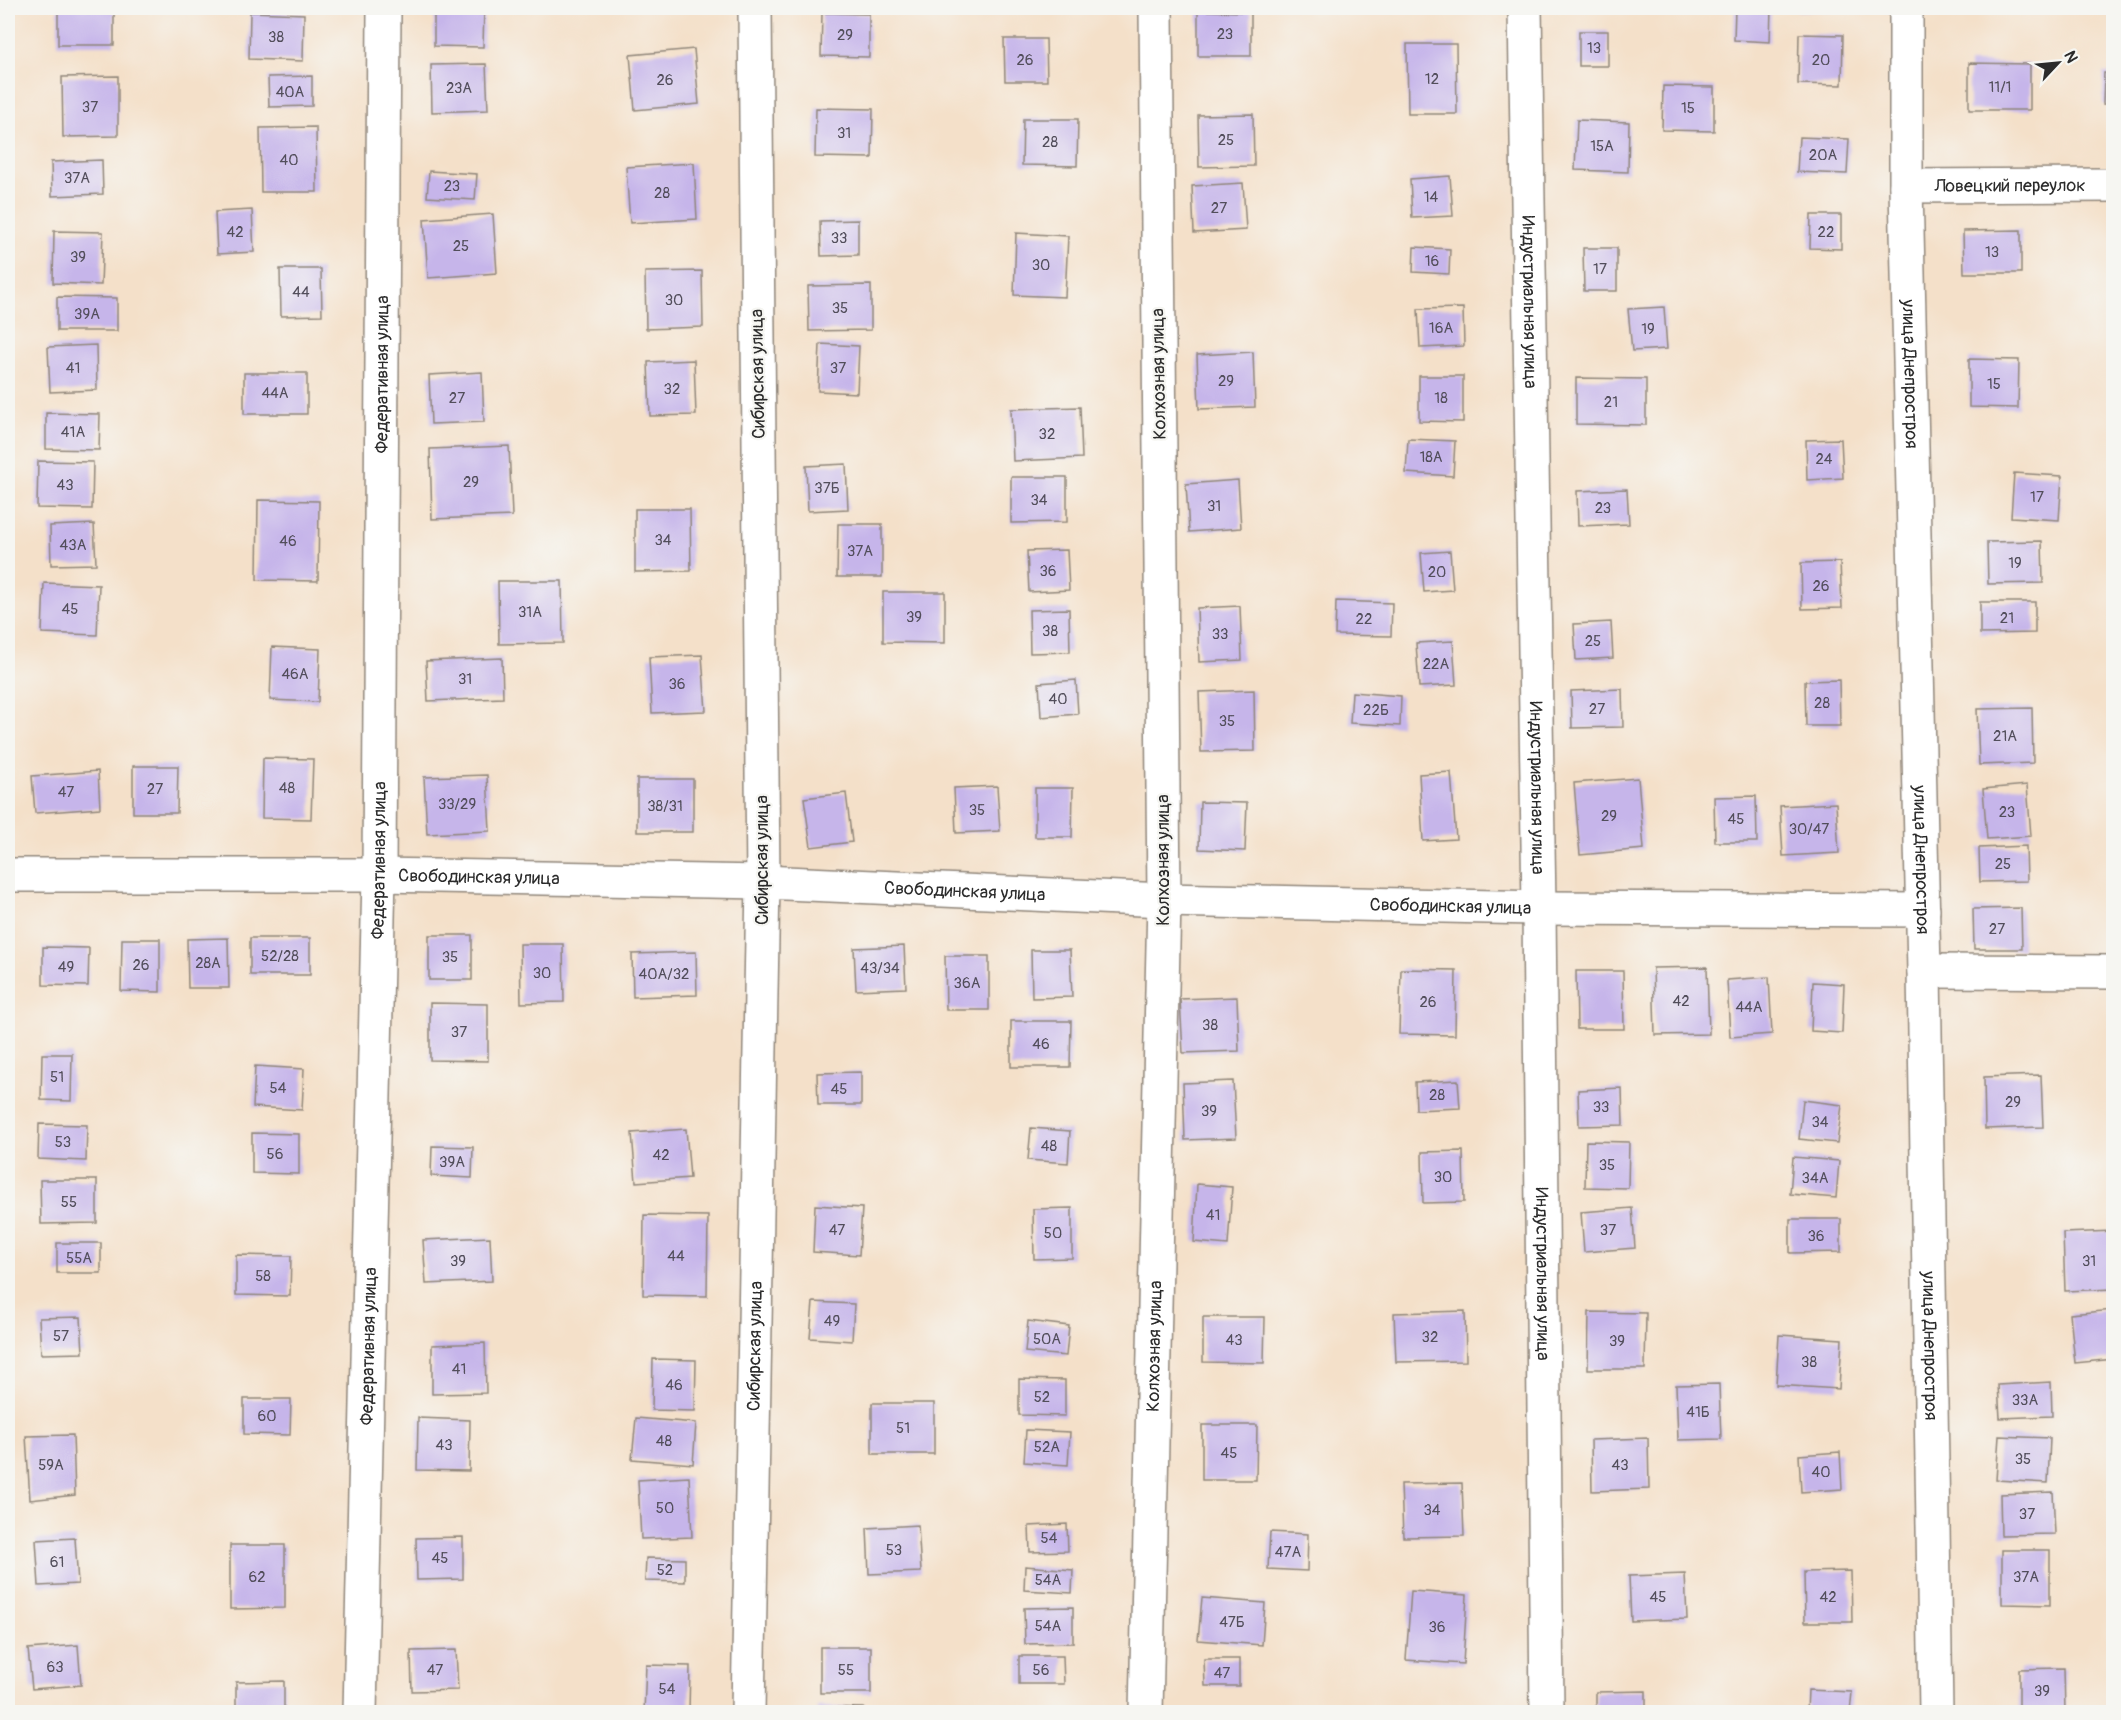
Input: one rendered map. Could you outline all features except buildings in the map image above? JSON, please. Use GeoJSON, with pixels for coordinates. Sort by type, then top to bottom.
{"type":"FeatureCollection","features":[{"type":"Feature","properties":{"kind":"street","name":"Федеративная улица"},"geometry":{"type":"LineString","coordinates":[[360,1713],[379,875],[384,8]]}},
{"type":"Feature","properties":{"kind":"street","name":"Сибирская улица"},"geometry":{"type":"LineString","coordinates":[[748,1713],[763,882],[755,8]]}},
{"type":"Feature","properties":{"kind":"street","name":"Колхозная улица"},"geometry":{"type":"LineString","coordinates":[[1146,1713],[1164,900],[1156,8]]}},
{"type":"Feature","properties":{"kind":"street","name":"Индустриальная улица"},"geometry":{"type":"LineString","coordinates":[[1525,8],[1539,908],[1547,1713]]}},
{"type":"Feature","properties":{"kind":"street","name":"улица Днепростроя"},"geometry":{"type":"LineString","coordinates":[[1906,8],[1906,186],[1923,910],[1936,1713]]}},
{"type":"Feature","properties":{"kind":"street","name":"Ловецкий переулок"},"geometry":{"type":"LineString","coordinates":[[1906,186],[2114,185]]}},
{"type":"Feature","properties":{"kind":"street","name":"Свободинская улица"},"geometry":{"type":"LineString","coordinates":[[8,875],[379,875],[763,882],[1164,900],[1539,908],[1923,910]]}},
{"type":"Feature","properties":{"kind":"street"},"geometry":{"type":"LineString","coordinates":[[1924,971],[2114,972]]}}]}
